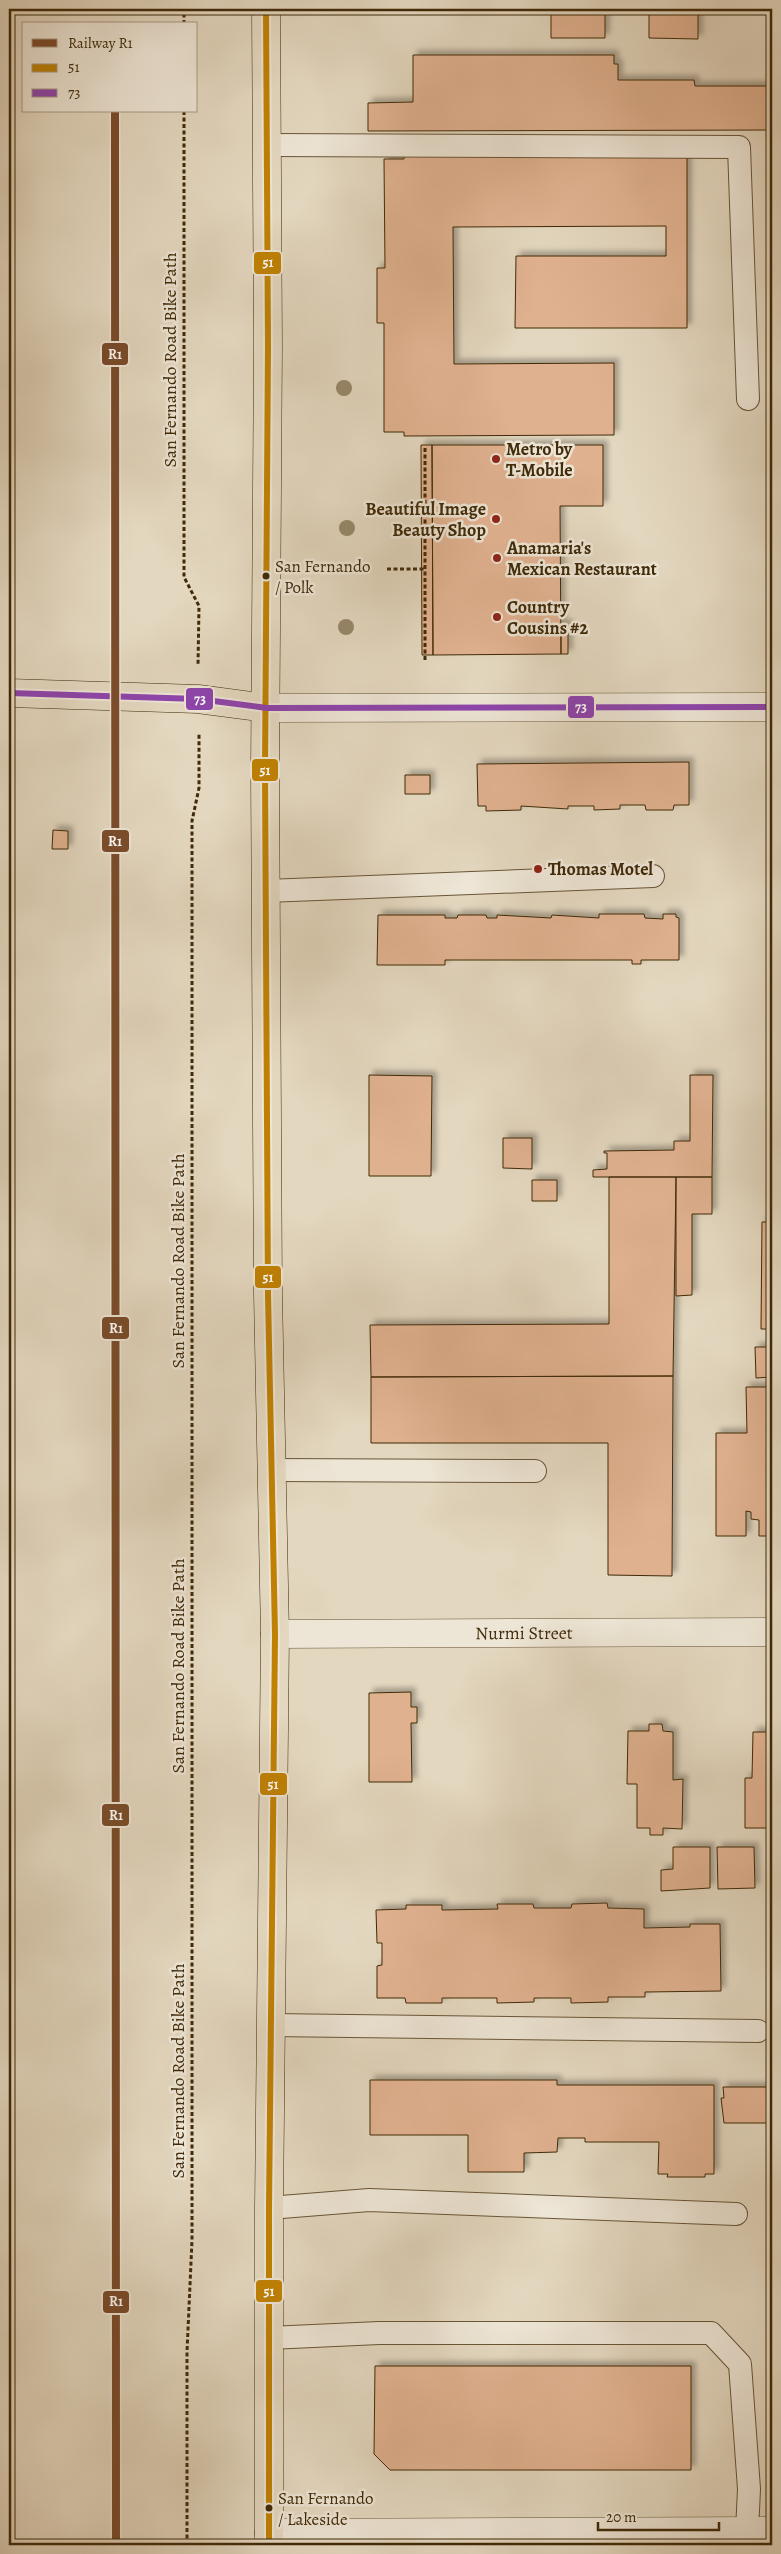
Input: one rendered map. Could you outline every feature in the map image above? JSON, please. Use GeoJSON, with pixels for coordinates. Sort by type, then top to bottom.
{"type":"FeatureCollection","features":[{"type":"Feature","properties":{"kind":"main road"},"geometry":{"type":"LineString","coordinates":[[266,9],[267,708],[265,772],[270,1470],[274,1634],[270,2025],[269,2539]]}},
{"type":"Feature","properties":{"kind":"main road"},"geometry":{"type":"LineString","coordinates":[[9,694],[198,699],[267,708]]}},
{"type":"Feature","properties":{"kind":"street"},"geometry":{"type":"LineString","coordinates":[[267,708],[772,707]]}},
{"type":"Feature","properties":{"kind":"street","name":"Nurmi Street"},"geometry":{"type":"LineString","coordinates":[[274,1634],[772,1632]]}},
{"type":"Feature","properties":{"kind":"street"},"geometry":{"type":"LineString","coordinates":[[269,2539],[667,2538],[759,2531]]}},
{"type":"Feature","properties":{"kind":"lane"},"geometry":{"type":"LineString","coordinates":[[267,145],[739,147],[748,399]]}},
{"type":"Feature","properties":{"kind":"lane"},"geometry":{"type":"LineString","coordinates":[[266,891],[438,882],[653,876]]}},
{"type":"Feature","properties":{"kind":"lane"},"geometry":{"type":"LineString","coordinates":[[270,1470],[536,1471]]}},
{"type":"Feature","properties":{"kind":"lane"},"geometry":{"type":"LineString","coordinates":[[270,2025],[758,2031]]}},
{"type":"Feature","properties":{"kind":"lane"},"geometry":{"type":"LineString","coordinates":[[269,2208],[369,2200],[736,2214]]}},
{"type":"Feature","properties":{"kind":"lane"},"geometry":{"type":"LineString","coordinates":[[269,2338],[379,2333],[710,2333],[740,2364],[749,2489],[759,2531]]}},
{"type":"Feature","properties":{"kind":"path"},"geometry":{"type":"LineString","coordinates":[[184,9],[184,22]]}},
{"type":"Feature","properties":{"kind":"path","name":"San Fernando Road Bike Path"},"geometry":{"type":"LineString","coordinates":[[184,112],[184,577],[199,606]]}},
{"type":"Feature","properties":{"kind":"path"},"geometry":{"type":"LineString","coordinates":[[425,448],[425,661]]}},
{"type":"Feature","properties":{"kind":"path"},"geometry":{"type":"LineString","coordinates":[[387,569],[425,569]]}},
{"type":"Feature","properties":{"kind":"path","name":"San Fernando Road Bike Path"},"geometry":{"type":"LineString","coordinates":[[187,2545],[187,2352],[192,2240],[192,821],[199,788]]}},
{"type":"Feature","properties":{"kind":"building"},"geometry":{"type":"Polygon","coordinates":[[[551,9],[605,9],[605,38],[551,38],[551,9]]]}},
{"type":"Feature","properties":{"kind":"building"},"geometry":{"type":"Polygon","coordinates":[[[649,9],[698,9],[698,39],[649,38],[649,9]]]}},
{"type":"Feature","properties":{"kind":"building"},"geometry":{"type":"Polygon","coordinates":[[[413,55],[614,55],[614,64],[618,64],[618,80],[694,80],[695,86],[772,86],[772,130],[368,131],[368,103],[413,102],[413,55]]]}},
{"type":"Feature","properties":{"kind":"building"},"geometry":{"type":"Polygon","coordinates":[[[687,154],[687,328],[515,328],[516,256],[666,256],[666,226],[453,227],[454,364],[614,363],[614,435],[404,436],[404,432],[384,432],[384,323],[377,323],[377,268],[385,268],[384,159],[404,159],[404,155],[687,154]]]}},
{"type":"Feature","properties":{"kind":"building"},"geometry":{"type":"Polygon","coordinates":[[[421,445],[432,445],[433,655],[422,655],[421,445]]]}},
{"type":"Feature","properties":{"kind":"building"},"geometry":{"type":"Polygon","coordinates":[[[432,445],[603,445],[603,506],[560,506],[561,654],[433,655],[432,445]]]}},
{"type":"Feature","properties":{"kind":"building"},"geometry":{"type":"Polygon","coordinates":[[[561,624],[568,624],[568,654],[561,654],[561,624]]]}},
{"type":"Feature","properties":{"kind":"building"},"geometry":{"type":"Polygon","coordinates":[[[689,762],[689,805],[674,805],[673,810],[646,810],[645,805],[620,805],[620,809],[594,810],[594,806],[568,806],[568,809],[521,806],[521,810],[486,811],[486,806],[478,806],[477,764],[689,762]]]}},
{"type":"Feature","properties":{"kind":"building"},"geometry":{"type":"Polygon","coordinates":[[[405,775],[430,775],[430,794],[405,794],[405,775]]]}},
{"type":"Feature","properties":{"kind":"building"},"geometry":{"type":"Polygon","coordinates":[[[53,830],[68,831],[68,849],[52,849],[53,830]]]}},
{"type":"Feature","properties":{"kind":"building"},"geometry":{"type":"Polygon","coordinates":[[[599,914],[644,914],[645,918],[663,919],[663,914],[676,914],[676,917],[679,918],[679,960],[641,960],[641,964],[632,964],[632,960],[445,960],[445,965],[377,965],[378,915],[445,915],[445,918],[457,918],[458,915],[486,915],[487,918],[497,918],[497,915],[551,918],[552,915],[599,918],[599,914]]]}},
{"type":"Feature","properties":{"kind":"building"},"geometry":{"type":"Polygon","coordinates":[[[369,1075],[432,1076],[431,1176],[369,1176],[369,1075]]]}},
{"type":"Feature","properties":{"kind":"building"},"geometry":{"type":"Polygon","coordinates":[[[690,1075],[713,1075],[712,1177],[593,1177],[593,1170],[607,1169],[607,1153],[604,1153],[604,1151],[674,1150],[674,1141],[690,1141],[690,1075]]]}},
{"type":"Feature","properties":{"kind":"building"},"geometry":{"type":"Polygon","coordinates":[[[503,1138],[532,1138],[532,1169],[503,1168],[503,1138]]]}},
{"type":"Feature","properties":{"kind":"building"},"geometry":{"type":"Polygon","coordinates":[[[609,1177],[676,1177],[673,1376],[371,1377],[370,1325],[609,1324],[609,1177]]]}},
{"type":"Feature","properties":{"kind":"building"},"geometry":{"type":"Polygon","coordinates":[[[676,1177],[712,1177],[712,1214],[692,1214],[692,1295],[676,1296],[676,1177]]]}},
{"type":"Feature","properties":{"kind":"building"},"geometry":{"type":"Polygon","coordinates":[[[532,1180],[557,1180],[557,1201],[532,1201],[532,1180]]]}},
{"type":"Feature","properties":{"kind":"building"},"geometry":{"type":"Polygon","coordinates":[[[762,1222],[772,1222],[772,1329],[761,1329],[762,1222]]]}},
{"type":"Feature","properties":{"kind":"building"},"geometry":{"type":"Polygon","coordinates":[[[755,1347],[772,1347],[772,1377],[756,1378],[755,1347]]]}},
{"type":"Feature","properties":{"kind":"building"},"geometry":{"type":"Polygon","coordinates":[[[673,1376],[672,1576],[608,1575],[608,1443],[371,1443],[371,1377],[673,1376]]]}},
{"type":"Feature","properties":{"kind":"building"},"geometry":{"type":"Polygon","coordinates":[[[746,1387],[772,1387],[772,1536],[759,1536],[759,1520],[751,1519],[751,1512],[746,1511],[746,1536],[716,1536],[716,1433],[747,1433],[746,1387]]]}},
{"type":"Feature","properties":{"kind":"building"},"geometry":{"type":"Polygon","coordinates":[[[411,1692],[411,1707],[417,1707],[417,1723],[411,1723],[412,1782],[369,1782],[369,1693],[411,1692]]]}},
{"type":"Feature","properties":{"kind":"building"},"geometry":{"type":"Polygon","coordinates":[[[649,1724],[662,1724],[663,1731],[673,1732],[673,1780],[683,1779],[682,1829],[663,1828],[663,1835],[650,1835],[650,1828],[637,1828],[637,1784],[627,1784],[628,1731],[649,1731],[649,1724]]]}},
{"type":"Feature","properties":{"kind":"building"},"geometry":{"type":"Polygon","coordinates":[[[753,1732],[772,1732],[772,1828],[745,1828],[745,1778],[752,1778],[753,1732]]]}},
{"type":"Feature","properties":{"kind":"building"},"geometry":{"type":"Polygon","coordinates":[[[673,1847],[710,1847],[710,1888],[661,1891],[661,1870],[673,1869],[673,1847]]]}},
{"type":"Feature","properties":{"kind":"building"},"geometry":{"type":"Polygon","coordinates":[[[717,1847],[754,1847],[755,1888],[718,1889],[717,1847]]]}},
{"type":"Feature","properties":{"kind":"building"},"geometry":{"type":"Polygon","coordinates":[[[607,1903],[608,1908],[644,1909],[644,1928],[690,1927],[690,1924],[720,1924],[721,1991],[645,1992],[645,1997],[608,1997],[608,2002],[571,2003],[571,1998],[534,1998],[534,2002],[497,2003],[497,1998],[442,1998],[442,2003],[406,2003],[405,1998],[377,1998],[377,1966],[382,1965],[382,1943],[377,1943],[376,1910],[406,1909],[406,1905],[442,1905],[442,1910],[498,1909],[497,1904],[533,1904],[534,1908],[571,1908],[572,1904],[607,1903]]]}},
{"type":"Feature","properties":{"kind":"building"},"geometry":{"type":"Polygon","coordinates":[[[370,2080],[557,2080],[557,2085],[714,2085],[714,2174],[705,2174],[705,2177],[667,2177],[668,2174],[658,2174],[659,2142],[585,2142],[585,2138],[558,2138],[557,2152],[524,2153],[524,2172],[468,2172],[468,2135],[370,2135],[370,2080]]]}},
{"type":"Feature","properties":{"kind":"building"},"geometry":{"type":"Polygon","coordinates":[[[723,2087],[772,2087],[772,2123],[724,2123],[721,2098],[724,2098],[723,2087]]]}},
{"type":"Feature","properties":{"kind":"building"},"geometry":{"type":"Polygon","coordinates":[[[375,2366],[691,2366],[691,2470],[390,2470],[374,2454],[375,2366]]]}},
{"type":"Feature","properties":{"kind":"rail line","name":"R1"},"geometry":{"type":"LineString","coordinates":[[115,112],[116,2545]]}},
{"type":"Feature","properties":{"kind":"transit line","name":"51"},"geometry":{"type":"LineString","coordinates":[[266,9],[268,346],[265,772],[268,1294],[275,1634],[269,2208],[269,2545]]}},
{"type":"Feature","properties":{"kind":"transit line","name":"73"},"geometry":{"type":"LineString","coordinates":[[9,693],[198,699],[267,708],[772,707]]}},
{"type":"Feature","properties":{"kind":"place","name":"Metro by T-Mobile"},"geometry":{"type":"Point","coordinates":[496,459]}},
{"type":"Feature","properties":{"kind":"place","name":"Beautiful Image Beauty Shop"},"geometry":{"type":"Point","coordinates":[496,519]}},
{"type":"Feature","properties":{"kind":"place","name":"Anamaria's Mexican Restaurant"},"geometry":{"type":"Point","coordinates":[497,558]}},
{"type":"Feature","properties":{"kind":"place","name":"San Fernando / Polk"},"geometry":{"type":"Point","coordinates":[266,576]}},
{"type":"Feature","properties":{"kind":"place","name":"Country Cousins #2"},"geometry":{"type":"Point","coordinates":[497,617]}},
{"type":"Feature","properties":{"kind":"place","name":"Thomas Motel"},"geometry":{"type":"Point","coordinates":[538,869]}},
{"type":"Feature","properties":{"kind":"place","name":"San Fernando / Lakeside"},"geometry":{"type":"Point","coordinates":[269,2508]}}]}
